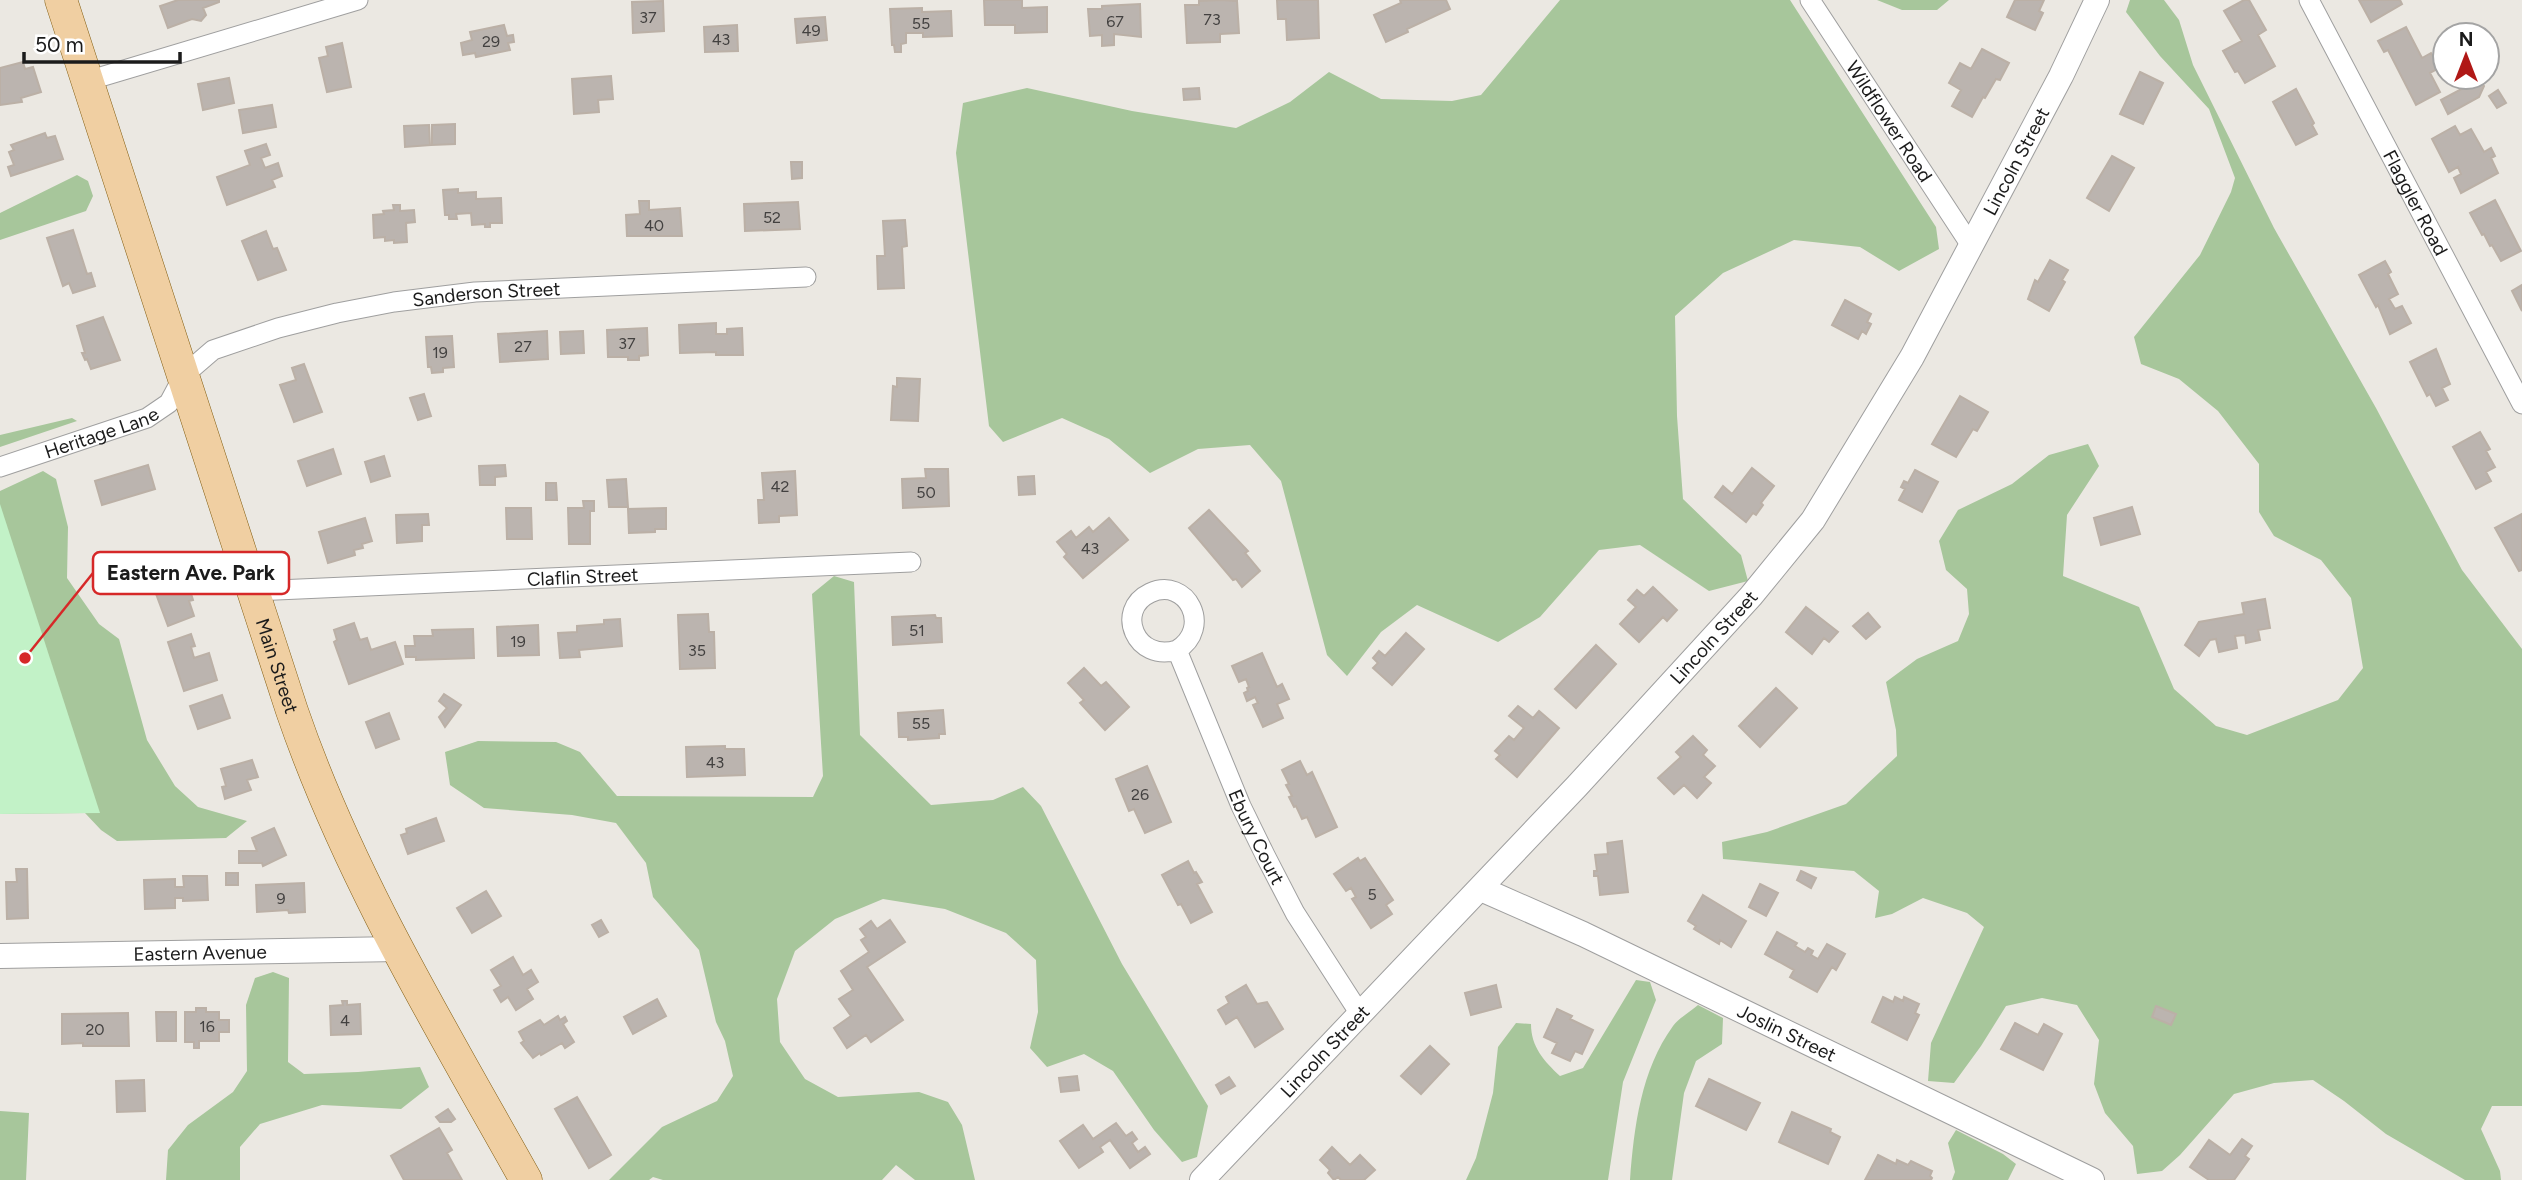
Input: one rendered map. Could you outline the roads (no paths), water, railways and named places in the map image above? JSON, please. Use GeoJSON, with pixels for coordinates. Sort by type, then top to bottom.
{"type":"FeatureCollection","features":[{"type":"Feature","properties":{"kind":"main road","name":"Main Street"},"geometry":{"type":"LineString","coordinates":[[61,0],[292,711],[325,798],[348,853],[398,949],[526,1180]]}},
{"type":"Feature","properties":{"kind":"street"},"geometry":{"type":"LineString","coordinates":[[87,81],[358,0]]}},
{"type":"Feature","properties":{"kind":"street","name":"Wildflower Road"},"geometry":{"type":"LineString","coordinates":[[1810,0],[1970,244]]}},
{"type":"Feature","properties":{"kind":"street","name":"Lincoln Street"},"geometry":{"type":"LineString","coordinates":[[1202,1180],[1481,889],[1751,596],[1813,520],[1912,357],[2061,76],[2098,0]]}},
{"type":"Feature","properties":{"kind":"street","name":"Flaggler Road"},"geometry":{"type":"LineString","coordinates":[[2309,0],[2522,404]]}},
{"type":"Feature","properties":{"kind":"street","name":"Sanderson Street"},"geometry":{"type":"LineString","coordinates":[[184,376],[213,350],[299,322],[389,302],[531,288],[806,277]]}},
{"type":"Feature","properties":{"kind":"street","name":"Heritage Lane"},"geometry":{"type":"LineString","coordinates":[[0,467],[147,418],[169,403],[184,376]]}},
{"type":"Feature","properties":{"kind":"street","name":"Claflin Street"},"geometry":{"type":"LineString","coordinates":[[254,592],[911,562]]}},
{"type":"Feature","properties":{"kind":"street","name":"Ebury Court"},"geometry":{"type":"LineString","coordinates":[[1177,650],[1241,806],[1265,855],[1295,913],[1360,1014]]}},
{"type":"Feature","properties":{"kind":"street","name":"Joslin Street"},"geometry":{"type":"LineString","coordinates":[[1481,889],[1583,934],[2092,1180]]}},
{"type":"Feature","properties":{"kind":"street","name":"Eastern Avenue"},"geometry":{"type":"LineString","coordinates":[[0,956],[398,949]]}},
{"type":"Feature","properties":{"kind":"place","name":"Eastern Ave. Park"},"geometry":{"type":"Point","coordinates":[25,658]}}]}
